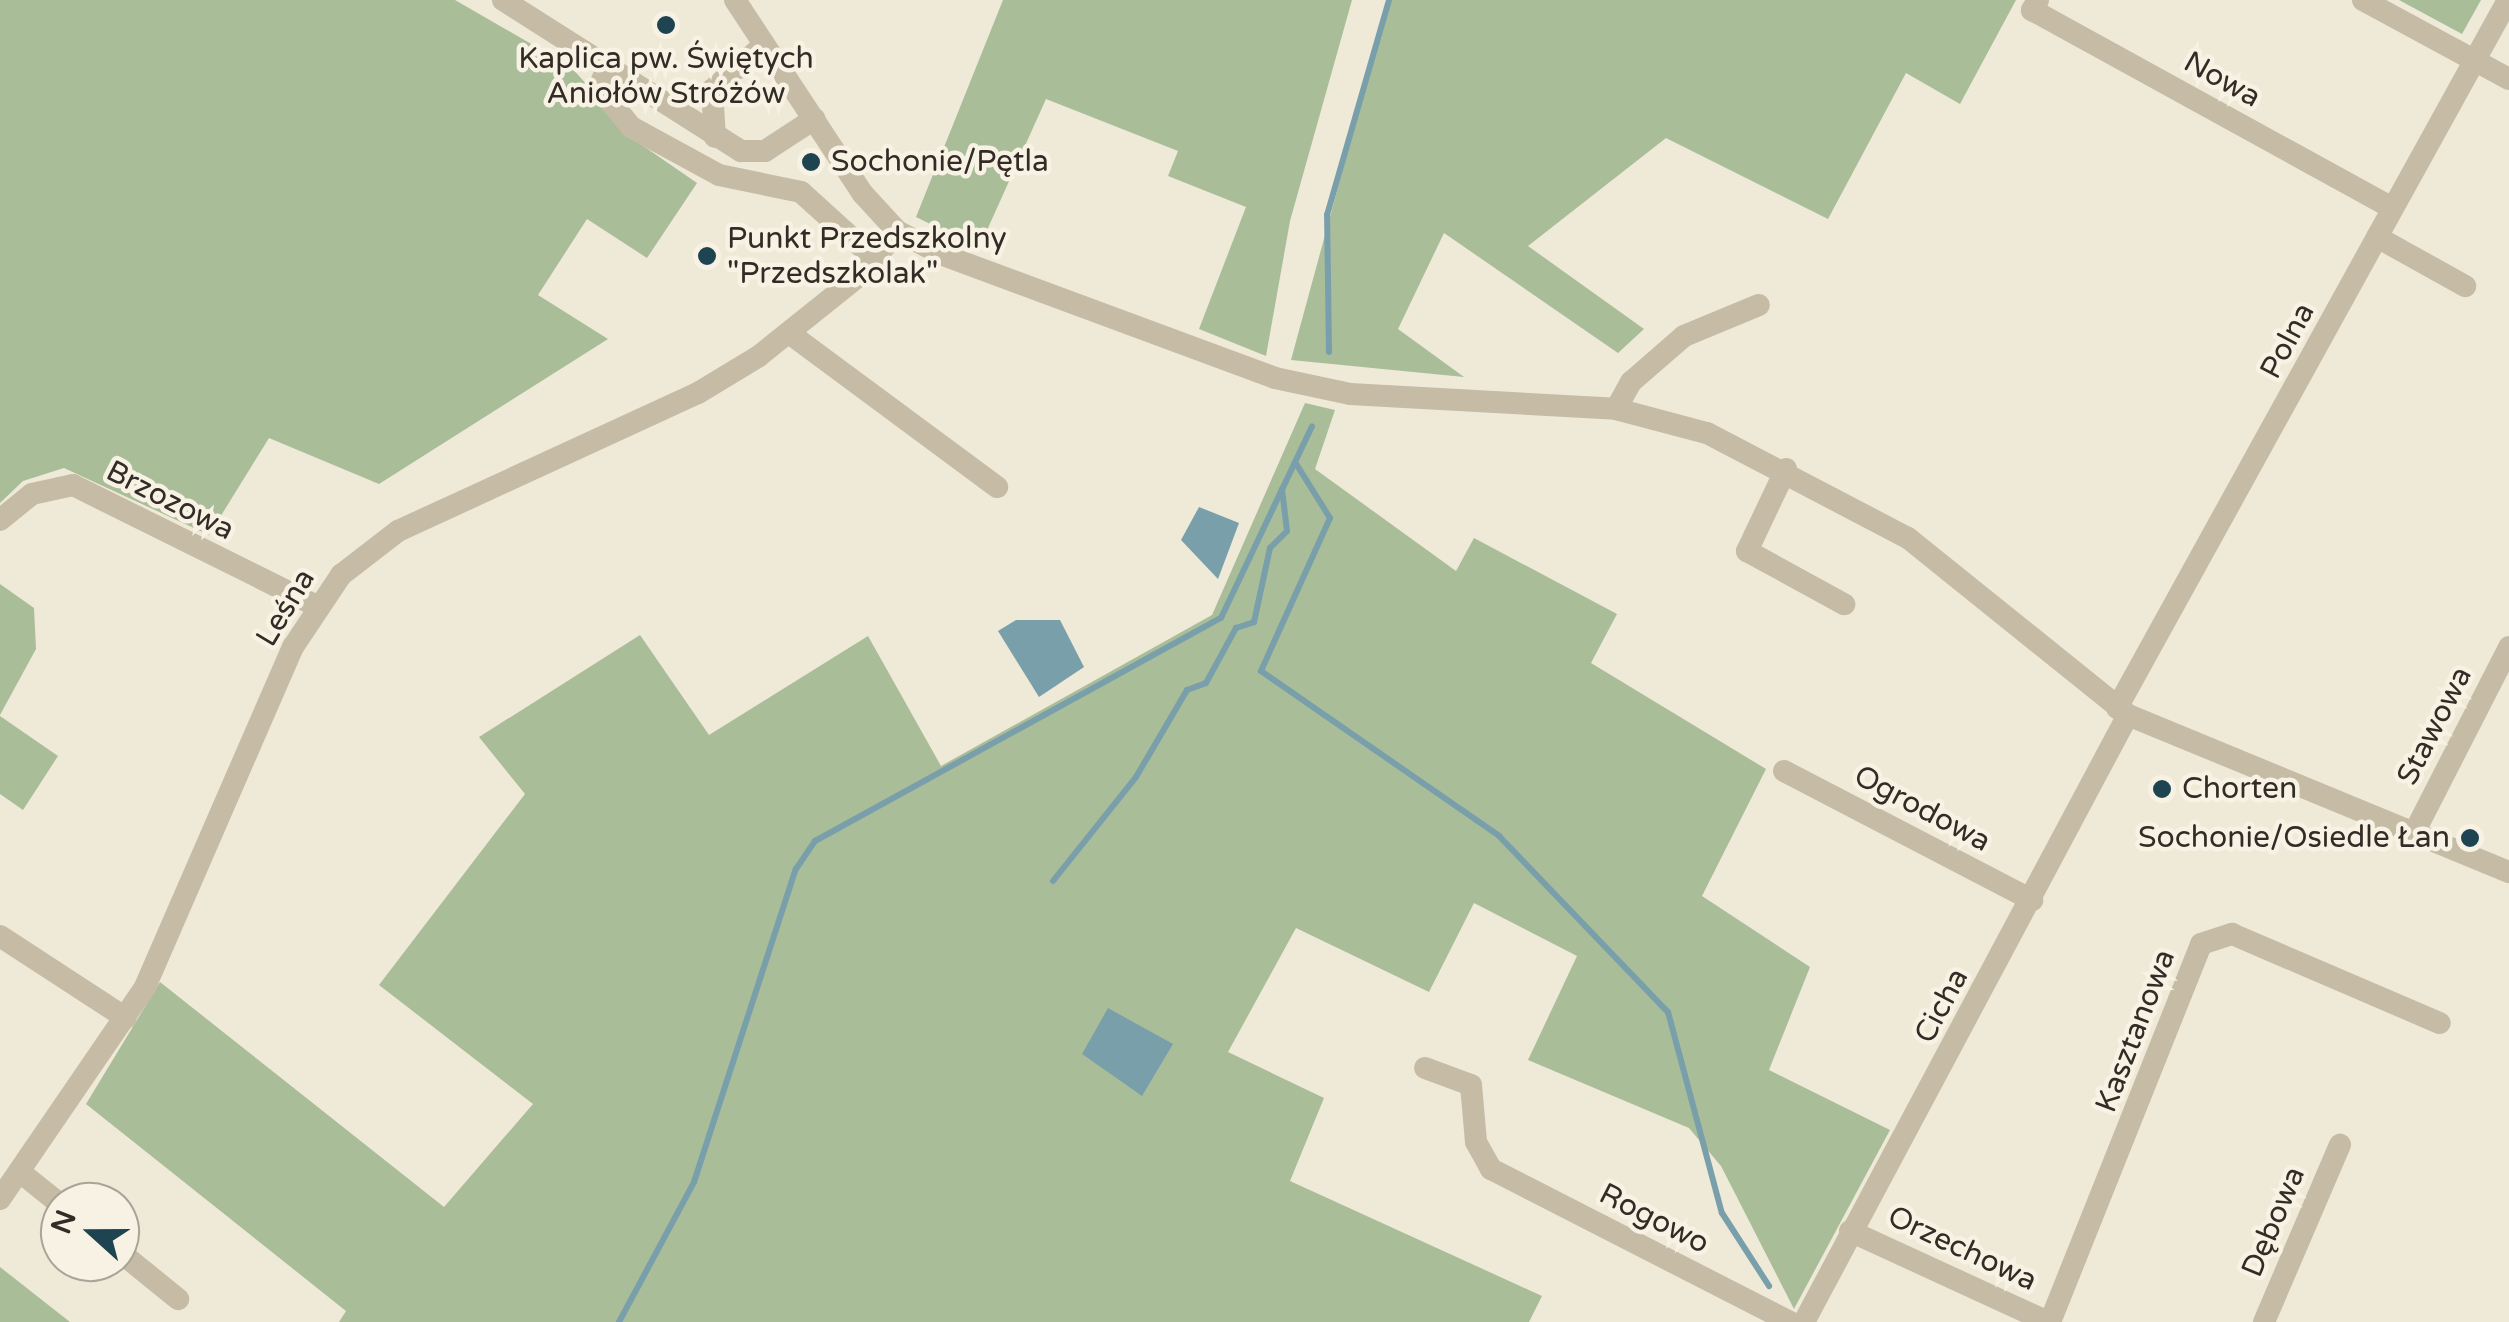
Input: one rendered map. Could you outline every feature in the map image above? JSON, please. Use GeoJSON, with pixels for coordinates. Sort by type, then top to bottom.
{"type":"FeatureCollection","features":[{"type":"Feature","properties":{"kind":"street"},"geometry":{"type":"LineString","coordinates":[[504,0],[714,136],[756,152],[814,119]]}},
{"type":"Feature","properties":{"kind":"street"},"geometry":{"type":"LineString","coordinates":[[735,0],[814,119],[897,231],[1275,378],[1350,394],[1616,409],[1707,432],[1786,469],[1936,558],[2122,712],[2509,872]]}},
{"type":"Feature","properties":{"kind":"street","name":"Nowa"},"geometry":{"type":"LineString","coordinates":[[2038,0],[2032,10],[2392,208]]}},
{"type":"Feature","properties":{"kind":"street"},"geometry":{"type":"LineString","coordinates":[[2362,0],[2509,79]]}},
{"type":"Feature","properties":{"kind":"street","name":"Polna"},"geometry":{"type":"LineString","coordinates":[[2122,712],[2508,0]]}},
{"type":"Feature","properties":{"kind":"street"},"geometry":{"type":"LineString","coordinates":[[714,136],[712,90],[764,44]]}},
{"type":"Feature","properties":{"kind":"street"},"geometry":{"type":"LineString","coordinates":[[608,66],[599,87],[631,126],[719,174],[801,192],[875,258]]}},
{"type":"Feature","properties":{"kind":"street","name":"Leśna"},"geometry":{"type":"LineString","coordinates":[[0,1199],[126,1018],[316,606],[398,532],[698,393],[789,333],[875,258],[897,231]]}},
{"type":"Feature","properties":{"kind":"street"},"geometry":{"type":"LineString","coordinates":[[2377,237],[2466,286]]}},
{"type":"Feature","properties":{"kind":"street"},"geometry":{"type":"LineString","coordinates":[[1616,409],[1631,382],[1684,336],[1759,304]]}},
{"type":"Feature","properties":{"kind":"street"},"geometry":{"type":"LineString","coordinates":[[789,333],[997,487]]}},
{"type":"Feature","properties":{"kind":"street"},"geometry":{"type":"LineString","coordinates":[[1786,469],[1747,551],[1844,604]]}},
{"type":"Feature","properties":{"kind":"street","name":"Brzozowa"},"geometry":{"type":"LineString","coordinates":[[0,520],[32,494],[73,485],[316,606]]}},
{"type":"Feature","properties":{"kind":"street","name":"Stawowa"},"geometry":{"type":"LineString","coordinates":[[2414,833],[2509,647]]}},
{"type":"Feature","properties":{"kind":"street","name":"Cicha"},"geometry":{"type":"LineString","coordinates":[[1804,1322],[2032,900],[2122,712]]}},
{"type":"Feature","properties":{"kind":"street","name":"Ogrodowa"},"geometry":{"type":"LineString","coordinates":[[1784,771],[2032,900]]}},
{"type":"Feature","properties":{"kind":"street","name":"Kasztanowa"},"geometry":{"type":"LineString","coordinates":[[2049,1322],[2201,944],[2232,934],[2440,1023]]}},
{"type":"Feature","properties":{"kind":"street"},"geometry":{"type":"LineString","coordinates":[[0,936],[126,1018]]}},
{"type":"Feature","properties":{"kind":"street","name":"Rogowo"},"geometry":{"type":"LineString","coordinates":[[1425,1068],[1471,1085],[1476,1142],[1491,1169],[1790,1322]]}},
{"type":"Feature","properties":{"kind":"street","name":"Dębowa"},"geometry":{"type":"LineString","coordinates":[[2264,1322],[2340,1145]]}},
{"type":"Feature","properties":{"kind":"street"},"geometry":{"type":"LineString","coordinates":[[20,1172],[40,1188]]}},
{"type":"Feature","properties":{"kind":"street","name":"Orzechowa"},"geometry":{"type":"LineString","coordinates":[[1850,1231],[2049,1322]]}},
{"type":"Feature","properties":{"kind":"street"},"geometry":{"type":"LineString","coordinates":[[140,1268],[178,1299]]}},
{"type":"Feature","properties":{"kind":"green space"},"geometry":{"type":"Polygon","coordinates":[[[0,0],[455,0],[571,67],[639,143],[697,183],[647,258],[587,219],[538,295],[608,339],[379,484],[269,438],[209,535],[64,468],[23,481],[0,503],[0,0]]]}},
{"type":"Feature","properties":{"kind":"green space"},"geometry":{"type":"Polygon","coordinates":[[[1003,0],[1352,0],[1290,221],[1266,356],[1199,329],[1246,207],[1168,176],[1178,151],[1046,99],[979,248],[916,217],[1003,0]]]}},
{"type":"Feature","properties":{"kind":"green space"},"geometry":{"type":"Polygon","coordinates":[[[1389,0],[2016,0],[1960,104],[1906,73],[1828,219],[1666,138],[1528,246],[1644,329],[1618,353],[1444,233],[1398,329],[1464,377],[1291,360],[1389,0]]]}},
{"type":"Feature","properties":{"kind":"green space"},"geometry":{"type":"Polygon","coordinates":[[[2399,0],[2481,0],[2462,34],[2399,0]]]}},
{"type":"Feature","properties":{"kind":"green space"},"geometry":{"type":"Polygon","coordinates":[[[1305,403],[1335,410],[1315,469],[1456,571],[1474,538],[1617,614],[1591,663],[1766,769],[1702,896],[1810,967],[1769,1070],[1890,1130],[1794,1309],[1721,1166],[1689,1128],[1528,1060],[1577,956],[1474,903],[1429,992],[1296,928],[1228,1052],[1324,1098],[1290,1181],[1542,1296],[1529,1322],[339,1322],[346,1311],[86,1104],[160,982],[444,1207],[533,1104],[379,985],[525,794],[479,737],[640,635],[709,735],[868,636],[941,766],[1212,615],[1305,403]]]}},
{"type":"Feature","properties":{"kind":"green space"},"geometry":{"type":"Polygon","coordinates":[[[0,584],[34,608],[36,649],[0,715],[0,584]]]}},
{"type":"Feature","properties":{"kind":"green space"},"geometry":{"type":"Polygon","coordinates":[[[0,716],[58,756],[23,810],[0,794],[0,716]]]}},
{"type":"Feature","properties":{"kind":"green space"},"geometry":{"type":"Polygon","coordinates":[[[0,1267],[70,1322],[0,1322],[0,1267]]]}},
{"type":"Feature","properties":{"kind":"water"},"geometry":{"type":"Polygon","coordinates":[[[1199,507],[1239,523],[1218,579],[1181,540],[1199,507]]]}},
{"type":"Feature","properties":{"kind":"water"},"geometry":{"type":"Polygon","coordinates":[[[1016,620],[1060,620],[1084,667],[1039,697],[998,631],[1016,620]]]}},
{"type":"Feature","properties":{"kind":"water"},"geometry":{"type":"Polygon","coordinates":[[[1108,1008],[1173,1044],[1142,1096],[1082,1054],[1108,1008]]]}},
{"type":"Feature","properties":{"kind":"waterway"},"geometry":{"type":"LineString","coordinates":[[1329,352],[1327,215],[1389,0]]}},
{"type":"Feature","properties":{"kind":"waterway"},"geometry":{"type":"LineString","coordinates":[[619,1322],[694,1182],[796,869],[815,841],[1221,618],[1312,426]]}},
{"type":"Feature","properties":{"kind":"waterway"},"geometry":{"type":"LineString","coordinates":[[1295,462],[1330,518],[1261,671],[1499,836],[1668,1012],[1722,1213],[1769,1286]]}},
{"type":"Feature","properties":{"kind":"waterway"},"geometry":{"type":"LineString","coordinates":[[1053,881],[1136,777],[1187,690],[1206,683],[1236,628],[1254,622],[1270,548],[1287,531],[1282,489]]}},
{"type":"Feature","properties":{"kind":"place","name":"Kaplica pw. Świętych Aniołów Stróżów"},"geometry":{"type":"Point","coordinates":[666,25]}},
{"type":"Feature","properties":{"kind":"place","name":"Sochonie/Pętla"},"geometry":{"type":"Point","coordinates":[811,162]}},
{"type":"Feature","properties":{"kind":"place","name":"Punkt Przedszkolny \"Przedszkolak\""},"geometry":{"type":"Point","coordinates":[707,256]}},
{"type":"Feature","properties":{"kind":"place","name":"Chorten"},"geometry":{"type":"Point","coordinates":[2162,789]}},
{"type":"Feature","properties":{"kind":"place","name":"Sochonie/Osiedle Łan"},"geometry":{"type":"Point","coordinates":[2470,838]}}]}
